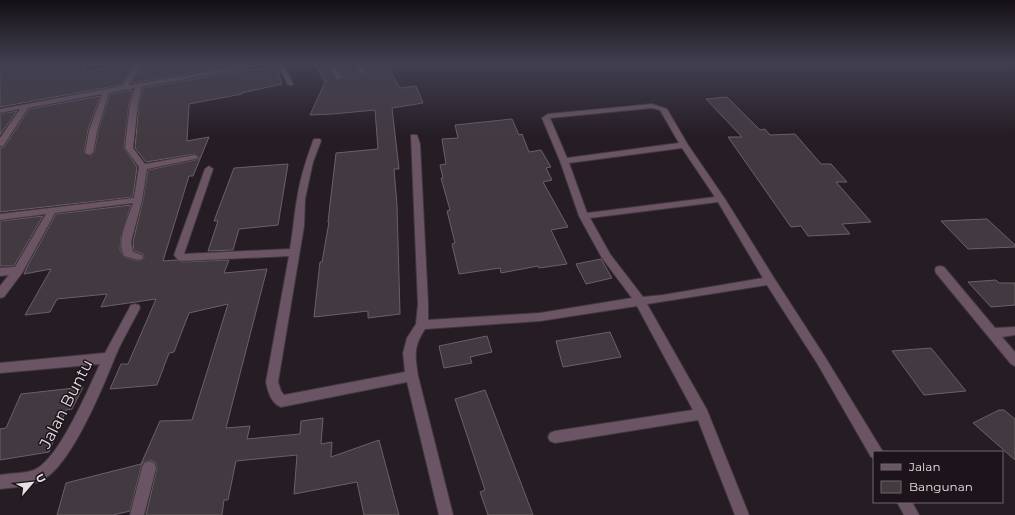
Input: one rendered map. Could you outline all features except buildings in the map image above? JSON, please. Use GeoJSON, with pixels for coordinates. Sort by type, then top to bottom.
{"type":"FeatureCollection","features":[{"type":"Feature","properties":{"kind":"street"},"geometry":{"type":"LineString","coordinates":[[0,111],[129,87]]}},
{"type":"Feature","properties":{"kind":"street"},"geometry":{"type":"LineString","coordinates":[[138,87],[134,103],[129,148],[143,167],[138,200],[126,242],[128,254],[138,257]]}},
{"type":"Feature","properties":{"kind":"street"},"geometry":{"type":"LineString","coordinates":[[89,153],[93,131],[106,91]]}},
{"type":"Feature","properties":{"kind":"street"},"geometry":{"type":"LineString","coordinates":[[0,144],[26,106]]}},
{"type":"Feature","properties":{"kind":"street"},"geometry":{"type":"LineString","coordinates":[[742,515],[702,414],[640,301],[606,256],[584,216],[564,161],[546,118],[548,116],[652,106],[659,107],[665,112],[684,145],[721,199],[770,281],[821,360],[875,451]]}},
{"type":"Feature","properties":{"kind":"street"},"geometry":{"type":"LineString","coordinates":[[414,137],[416,144],[423,304],[422,325],[413,338],[409,353],[412,376],[446,515]]}},
{"type":"Feature","properties":{"kind":"street"},"geometry":{"type":"LineString","coordinates":[[317,141],[301,199],[299,226],[272,382],[275,393],[281,401],[412,376]]}},
{"type":"Feature","properties":{"kind":"street"},"geometry":{"type":"LineString","coordinates":[[564,161],[684,145]]}},
{"type":"Feature","properties":{"kind":"street"},"geometry":{"type":"LineString","coordinates":[[143,167],[195,157]]}},
{"type":"Feature","properties":{"kind":"street"},"geometry":{"type":"LineString","coordinates":[[210,169],[179,255],[182,258],[294,252]]}},
{"type":"Feature","properties":{"kind":"street"},"geometry":{"type":"LineString","coordinates":[[584,216],[721,199]]}},
{"type":"Feature","properties":{"kind":"street"},"geometry":{"type":"LineString","coordinates":[[0,217],[138,200]]}},
{"type":"Feature","properties":{"kind":"street"},"geometry":{"type":"LineString","coordinates":[[0,294],[18,270],[52,211]]}},
{"type":"Feature","properties":{"kind":"street"},"geometry":{"type":"LineString","coordinates":[[0,272],[18,270]]}},
{"type":"Feature","properties":{"kind":"street"},"geometry":{"type":"LineString","coordinates":[[940,270],[1015,361]]}},
{"type":"Feature","properties":{"kind":"street"},"geometry":{"type":"LineString","coordinates":[[422,325],[540,318],[770,281]]}},
{"type":"Feature","properties":{"kind":"street","name":"Jalan Buntu"},"geometry":{"type":"LineString","coordinates":[[0,482],[40,475],[52,465],[83,413],[135,308]]}},
{"type":"Feature","properties":{"kind":"street"},"geometry":{"type":"LineString","coordinates":[[992,333],[1015,331]]}},
{"type":"Feature","properties":{"kind":"street"},"geometry":{"type":"LineString","coordinates":[[0,368],[109,358]]}},
{"type":"Feature","properties":{"kind":"street"},"geometry":{"type":"LineString","coordinates":[[556,436],[702,414]]}},
{"type":"Feature","properties":{"kind":"street"},"geometry":{"type":"LineString","coordinates":[[137,515],[149,468]]}},
{"type":"Feature","properties":{"kind":"street"},"geometry":{"type":"LineString","coordinates":[[905,503],[912,515]]}}]}
